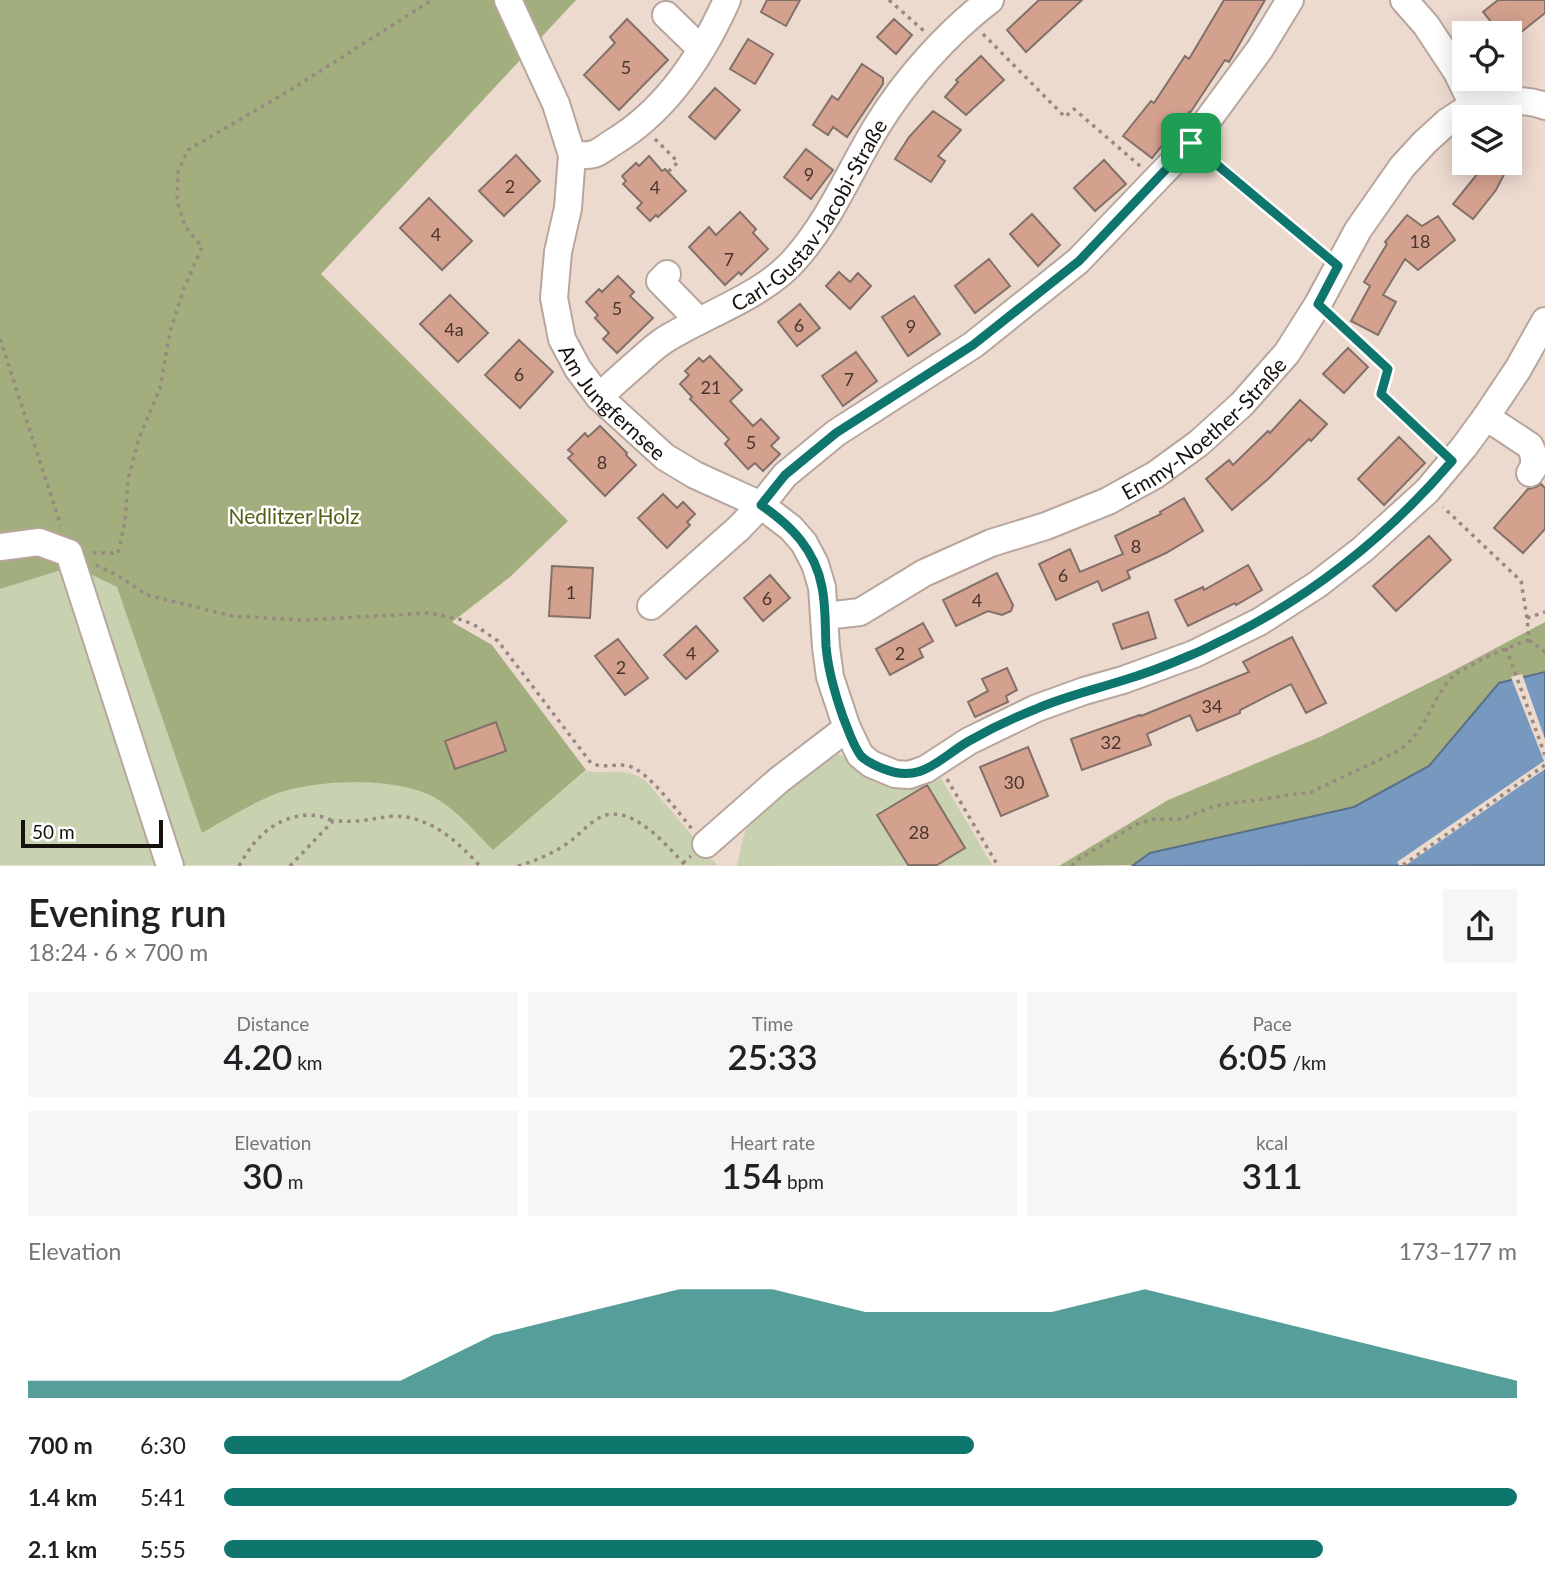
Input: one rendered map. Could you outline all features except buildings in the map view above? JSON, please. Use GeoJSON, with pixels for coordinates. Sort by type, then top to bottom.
{"type":"FeatureCollection","features":[{"type":"Feature","properties":{"kind":"street","name":"Am Jungfernsee"},"geometry":{"type":"LineString","coordinates":[[508,0],[556,104],[572,155],[568,208],[558,253],[554,298],[562,339],[578,369],[598,397],[665,457],[695,475],[761,505],[791,528],[804,543],[816,564],[822,587],[831,677],[847,728],[860,755],[871,764],[895,774],[909,775],[926,769],[969,741],[1037,708],[1182,659],[1259,622],[1318,584],[1363,550],[1427,491],[1486,417],[1545,321]]}},
{"type":"Feature","properties":{"kind":"street"},"geometry":{"type":"LineString","coordinates":[[572,155],[593,155],[624,136],[656,109],[681,80],[714,29],[727,0]]}},
{"type":"Feature","properties":{"kind":"street","name":"Carl-Gustav-Jacobi-Straße"},"geometry":{"type":"LineString","coordinates":[[598,397],[661,342],[748,296],[796,260],[841,193],[877,125],[906,85],[967,18],[990,0]]}},
{"type":"Feature","properties":{"kind":"street"},"geometry":{"type":"LineString","coordinates":[[651,606],[739,528],[785,475],[836,433],[973,345],[1079,261],[1191,143],[1261,49],[1290,0]]}},
{"type":"Feature","properties":{"kind":"street"},"geometry":{"type":"LineString","coordinates":[[1404,0],[1426,25],[1457,72],[1472,104],[1511,100],[1545,106]]}},
{"type":"Feature","properties":{"kind":"street"},"geometry":{"type":"LineString","coordinates":[[666,15],[701,48]]}},
{"type":"Feature","properties":{"kind":"street","name":"Emmy-Noether-Straße"},"geometry":{"type":"LineString","coordinates":[[825,616],[860,612],[925,573],[991,544],[1108,501],[1154,475],[1199,443],[1242,404],[1287,353],[1318,304],[1358,230],[1402,167],[1447,122],[1472,104]]}},
{"type":"Feature","properties":{"kind":"street"},"geometry":{"type":"LineString","coordinates":[[667,274],[660,281],[699,321]]}},
{"type":"Feature","properties":{"kind":"street"},"geometry":{"type":"LineString","coordinates":[[1486,417],[1530,446],[1534,456],[1534,467],[1530,473]]}},
{"type":"Feature","properties":{"kind":"street"},"geometry":{"type":"LineString","coordinates":[[0,547],[39,542],[69,553],[170,866]]}},
{"type":"Feature","properties":{"kind":"street"},"geometry":{"type":"LineString","coordinates":[[706,844],[779,780],[847,728]]}},
{"type":"Feature","properties":{"kind":"path"},"geometry":{"type":"LineString","coordinates":[[69,553],[118,553],[125,522],[128,479],[139,438],[160,388],[170,332],[183,291],[202,247],[185,226],[177,201],[178,172],[188,150],[292,89],[432,0]]}},
{"type":"Feature","properties":{"kind":"path"},"geometry":{"type":"LineString","coordinates":[[889,0],[940,46]]}},
{"type":"Feature","properties":{"kind":"path"},"geometry":{"type":"LineString","coordinates":[[967,18],[1065,117],[1074,109],[1156,180]]}},
{"type":"Feature","properties":{"kind":"path"},"geometry":{"type":"LineString","coordinates":[[653,137],[678,162],[668,172]]}},
{"type":"Feature","properties":{"kind":"path"},"geometry":{"type":"LineString","coordinates":[[1191,143],[1338,266]]}},
{"type":"Feature","properties":{"kind":"path"},"geometry":{"type":"LineString","coordinates":[[1318,304],[1388,369],[1381,394],[1452,461]]}},
{"type":"Feature","properties":{"kind":"path"},"geometry":{"type":"LineString","coordinates":[[0,339],[69,553],[117,575],[148,595],[232,616],[304,620],[430,613],[463,620],[498,641],[591,763],[602,767],[629,766],[641,772],[706,844]]}},
{"type":"Feature","properties":{"kind":"path"},"geometry":{"type":"LineString","coordinates":[[1427,491],[1521,581],[1529,639],[1545,652]]}},
{"type":"Feature","properties":{"kind":"path"},"geometry":{"type":"LineString","coordinates":[[1527,618],[1545,612]]}},
{"type":"Feature","properties":{"kind":"path"},"geometry":{"type":"LineString","coordinates":[[1072,866],[1077,860],[1137,824],[1153,819],[1182,819],[1214,806],[1311,792],[1394,753],[1406,747],[1414,738],[1439,695],[1455,674],[1529,639]]}},
{"type":"Feature","properties":{"kind":"path"},"geometry":{"type":"LineString","coordinates":[[1506,648],[1545,755]]}},
{"type":"Feature","properties":{"kind":"path"},"geometry":{"type":"LineString","coordinates":[[937,762],[998,866]]}},
{"type":"Feature","properties":{"kind":"path"},"geometry":{"type":"LineString","coordinates":[[1403,865],[1545,765]]}},
{"type":"Feature","properties":{"kind":"path"},"geometry":{"type":"LineString","coordinates":[[239,866],[260,837],[284,821],[307,814],[323,816],[333,821],[395,816],[420,820],[453,839],[480,866]]}},
{"type":"Feature","properties":{"kind":"path"},"geometry":{"type":"LineString","coordinates":[[518,866],[534,861],[570,842],[598,818],[617,814],[646,826],[686,866]]}},
{"type":"Feature","properties":{"kind":"path"},"geometry":{"type":"LineString","coordinates":[[290,866],[333,821]]}},
{"type":"Feature","properties":{"kind":"path"},"geometry":{"type":"LineString","coordinates":[[534,861],[538,866]]}},
{"type":"Feature","properties":{"kind":"green space","name":"Nedlitzer Holz"},"geometry":{"type":"Polygon","coordinates":[[[0,0],[576,0],[321,274],[568,521],[510,577],[452,622],[492,645],[586,770],[493,850],[459,816],[437,799],[401,786],[379,783],[333,783],[273,795],[202,833],[117,587],[74,566],[0,589],[0,0]]]}},
{"type":"Feature","properties":{"kind":"green space"},"geometry":{"type":"Polygon","coordinates":[[[74,565],[118,587],[202,832],[255,803],[291,790],[334,783],[380,783],[401,786],[437,799],[493,849],[586,771],[624,772],[646,781],[717,865],[0,865],[0,589],[74,565]]]}},
{"type":"Feature","properties":{"kind":"green space"},"geometry":{"type":"Polygon","coordinates":[[[1545,622],[1545,672],[1499,683],[1429,766],[1354,807],[1150,853],[1132,865],[1059,866],[1168,800],[1322,736],[1545,622]]]}},
{"type":"Feature","properties":{"kind":"green space"},"geometry":{"type":"Polygon","coordinates":[[[838,754],[938,773],[992,865],[737,866],[745,832],[752,821],[805,776],[838,754]]]}},
{"type":"Feature","properties":{"kind":"water"},"geometry":{"type":"Polygon","coordinates":[[[1545,672],[1545,865],[1132,866],[1150,853],[1354,807],[1429,766],[1499,683],[1545,672]]]}},
{"type":"Feature","properties":{"kind":"pier"},"geometry":{"type":"Polygon","coordinates":[[[1522,674],[1545,739],[1545,769],[1406,865],[1399,865],[1397,862],[1544,761],[1511,677],[1522,674]]]}},
{"type":"Feature","properties":{"kind":"route"},"geometry":{"type":"LineString","coordinates":[[1191,143],[1338,266],[1318,304],[1388,369],[1381,394],[1452,461],[1427,491],[1363,550],[1318,584],[1259,622],[1194,654],[1037,708],[969,741],[926,769],[909,775],[895,774],[871,764],[860,755],[836,697],[826,647],[822,587],[816,564],[804,543],[791,528],[761,505],[785,475],[836,433],[973,345],[1079,261],[1191,143]]}}]}
